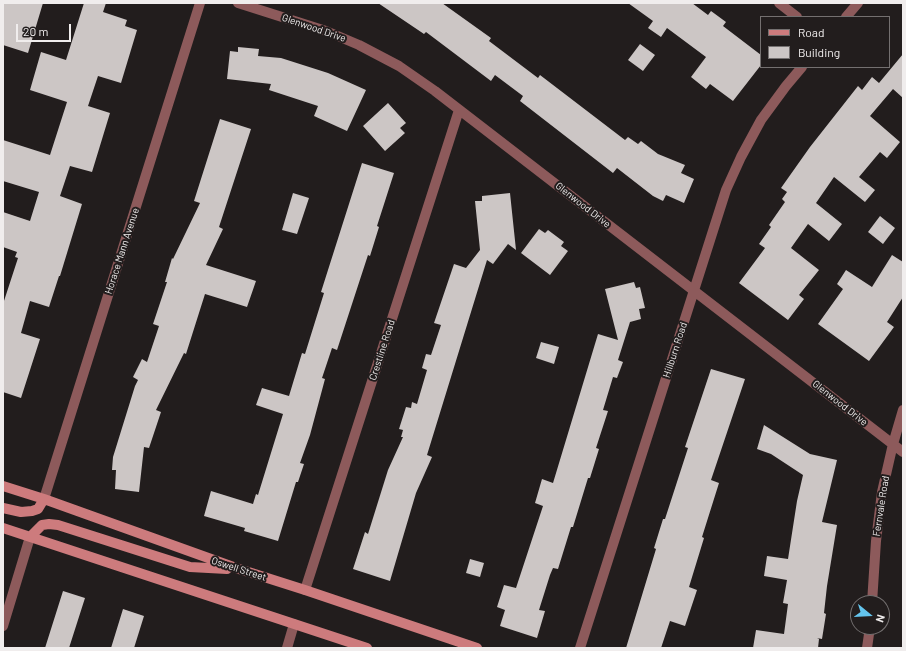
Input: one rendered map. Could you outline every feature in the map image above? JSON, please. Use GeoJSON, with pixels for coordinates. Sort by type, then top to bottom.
{"type":"FeatureCollection","features":[{"type":"Feature","properties":{"kind":"main road","name":"Oswell Street"},"geometry":{"type":"LineString","coordinates":[[3,486],[44,499],[239,570],[306,590],[477,648]]}},
{"type":"Feature","properties":{"kind":"main road"},"geometry":{"type":"LineString","coordinates":[[3,508],[21,512],[32,511],[38,509],[44,499]]}},
{"type":"Feature","properties":{"kind":"main road"},"geometry":{"type":"LineString","coordinates":[[30,537],[42,525],[58,525],[190,567],[239,570]]}},
{"type":"Feature","properties":{"kind":"main road"},"geometry":{"type":"LineString","coordinates":[[3,528],[367,648]]}},
{"type":"Feature","properties":{"kind":"street","name":"Horace Mann Avenue"},"geometry":{"type":"LineString","coordinates":[[44,499],[200,3]]}},
{"type":"Feature","properties":{"kind":"street","name":"Glenwood Drive"},"geometry":{"type":"LineString","coordinates":[[238,3],[326,31],[359,45],[398,66],[459,110],[903,452]]}},
{"type":"Feature","properties":{"kind":"street"},"geometry":{"type":"LineString","coordinates":[[779,3],[797,16]]}},
{"type":"Feature","properties":{"kind":"street"},"geometry":{"type":"LineString","coordinates":[[847,16],[858,3]]}},
{"type":"Feature","properties":{"kind":"street","name":"Hillburn Road"},"geometry":{"type":"LineString","coordinates":[[580,648],[726,190],[740,157],[761,120],[801,68]]}},
{"type":"Feature","properties":{"kind":"street","name":"Crestline Road"},"geometry":{"type":"LineString","coordinates":[[306,590],[459,110]]}},
{"type":"Feature","properties":{"kind":"street","name":"Fernvale Road"},"geometry":{"type":"LineString","coordinates":[[872,595],[876,534],[882,492],[893,444],[903,410]]}},
{"type":"Feature","properties":{"kind":"street"},"geometry":{"type":"LineString","coordinates":[[3,626],[30,537]]}},
{"type":"Feature","properties":{"kind":"street"},"geometry":{"type":"LineString","coordinates":[[287,648],[294,624]]}},
{"type":"Feature","properties":{"kind":"street"},"geometry":{"type":"LineString","coordinates":[[866,648],[868,635]]}},
{"type":"Feature","properties":{"kind":"building"},"geometry":{"type":"Polygon","coordinates":[[[3,3],[43,3],[28,53],[3,45],[3,3]]]}},
{"type":"Feature","properties":{"kind":"building"},"geometry":{"type":"Polygon","coordinates":[[[84,3],[106,3],[103,12],[127,20],[125,26],[137,30],[121,83],[98,76],[88,106],[110,113],[92,172],[70,166],[60,196],[82,204],[49,307],[30,301],[21,333],[40,339],[21,398],[3,392],[3,304],[18,258],[15,257],[17,252],[3,247],[3,212],[30,221],[39,192],[3,181],[3,140],[50,155],[67,102],[30,90],[41,52],[66,60],[84,3]]]}},
{"type":"Feature","properties":{"kind":"building"},"geometry":{"type":"Polygon","coordinates":[[[378,3],[442,3],[491,38],[489,41],[538,78],[540,75],[625,140],[628,137],[638,144],[641,141],[658,154],[685,165],[681,173],[694,179],[684,203],[666,195],[663,201],[653,196],[617,168],[613,173],[520,101],[523,96],[495,75],[491,81],[426,32],[424,34],[378,3]]]}},
{"type":"Feature","properties":{"kind":"building"},"geometry":{"type":"Polygon","coordinates":[[[628,3],[692,3],[708,15],[711,11],[726,22],[723,26],[760,54],[760,66],[733,101],[710,84],[706,89],[691,77],[706,57],[667,28],[661,37],[648,28],[653,21],[628,3]]]}},
{"type":"Feature","properties":{"kind":"building"},"geometry":{"type":"Polygon","coordinates":[[[640,44],[655,55],[643,71],[628,60],[640,44]]]}},
{"type":"Feature","properties":{"kind":"building"},"geometry":{"type":"Polygon","coordinates":[[[238,47],[259,49],[258,56],[281,58],[328,73],[366,90],[347,131],[314,116],[318,106],[269,90],[271,84],[227,79],[230,51],[238,52],[238,47]]]}},
{"type":"Feature","properties":{"kind":"building"},"geometry":{"type":"Polygon","coordinates":[[[903,54],[903,98],[893,89],[870,116],[900,142],[887,158],[880,152],[859,177],[875,190],[865,202],[834,177],[816,203],[842,224],[829,241],[808,224],[791,248],[819,270],[799,295],[804,299],[788,320],[739,283],[765,248],[759,244],[771,227],[769,225],[785,202],[782,199],[787,192],[781,188],[810,147],[858,86],[862,90],[872,77],[879,83],[903,54]]]}},
{"type":"Feature","properties":{"kind":"building"},"geometry":{"type":"Polygon","coordinates":[[[388,103],[406,123],[400,128],[405,133],[385,151],[363,126],[388,103]]]}},
{"type":"Feature","properties":{"kind":"building"},"geometry":{"type":"Polygon","coordinates":[[[220,119],[251,129],[219,227],[223,229],[206,265],[256,281],[247,307],[205,294],[186,354],[184,353],[156,410],[161,412],[149,448],[144,447],[139,492],[115,489],[116,470],[112,470],[113,457],[138,380],[133,377],[142,359],[147,362],[159,326],[153,324],[167,282],[165,282],[172,258],[173,259],[200,203],[194,201],[220,119]]]}},
{"type":"Feature","properties":{"kind":"building"},"geometry":{"type":"Polygon","coordinates":[[[362,163],[394,173],[377,226],[379,227],[370,256],[368,255],[337,350],[332,348],[322,378],[325,379],[310,435],[300,463],[304,464],[298,482],[296,482],[278,541],[244,531],[245,528],[204,516],[211,491],[253,504],[256,494],[258,495],[283,414],[256,405],[262,388],[289,396],[302,353],[305,354],[324,293],[321,292],[362,163]]]}},
{"type":"Feature","properties":{"kind":"building"},"geometry":{"type":"Polygon","coordinates":[[[293,193],[309,198],[297,234],[282,230],[293,193]]]}},
{"type":"Feature","properties":{"kind":"building"},"geometry":{"type":"Polygon","coordinates":[[[510,193],[516,250],[508,244],[493,264],[487,260],[427,455],[432,457],[416,493],[390,581],[353,569],[365,532],[368,534],[388,470],[403,437],[401,437],[403,430],[399,429],[406,407],[411,408],[412,402],[417,404],[427,370],[422,368],[426,354],[431,355],[441,325],[434,323],[454,264],[466,268],[480,250],[475,201],[482,201],[482,196],[510,193]]]}},
{"type":"Feature","properties":{"kind":"building"},"geometry":{"type":"Polygon","coordinates":[[[880,216],[895,228],[883,244],[868,232],[880,216]]]}},
{"type":"Feature","properties":{"kind":"building"},"geometry":{"type":"Polygon","coordinates":[[[539,229],[545,233],[548,230],[564,242],[561,246],[568,251],[550,275],[521,253],[539,229]]]}},
{"type":"Feature","properties":{"kind":"building"},"geometry":{"type":"Polygon","coordinates":[[[892,255],[903,262],[903,297],[887,322],[894,327],[869,361],[818,324],[843,289],[837,284],[846,270],[872,287],[892,255]]]}},
{"type":"Feature","properties":{"kind":"building"},"geometry":{"type":"Polygon","coordinates":[[[634,282],[636,288],[640,287],[645,308],[639,309],[641,319],[630,322],[618,360],[623,362],[617,378],[613,377],[603,410],[608,411],[596,448],[599,449],[590,478],[588,478],[573,527],[571,527],[558,569],[553,568],[550,575],[539,610],[545,611],[537,638],[500,626],[505,610],[497,607],[504,585],[516,588],[543,506],[535,503],[542,479],[553,483],[598,334],[618,340],[605,289],[634,282]]]}},
{"type":"Feature","properties":{"kind":"building"},"geometry":{"type":"Polygon","coordinates":[[[541,342],[559,347],[554,364],[536,358],[541,342]]]}},
{"type":"Feature","properties":{"kind":"building"},"geometry":{"type":"Polygon","coordinates":[[[711,369],[745,379],[711,480],[719,483],[702,537],[704,538],[689,587],[697,590],[685,626],[670,621],[661,648],[626,648],[656,549],[654,548],[688,448],[685,447],[711,369]]]}},
{"type":"Feature","properties":{"kind":"building"},"geometry":{"type":"Polygon","coordinates":[[[764,425],[810,454],[837,460],[822,522],[837,525],[827,586],[824,613],[826,614],[822,639],[817,638],[819,639],[818,648],[753,648],[756,630],[784,634],[788,604],[783,603],[787,580],[764,576],[767,556],[788,559],[797,501],[803,475],[771,454],[757,449],[764,425]]]}},
{"type":"Feature","properties":{"kind":"building"},"geometry":{"type":"Polygon","coordinates":[[[470,559],[484,563],[480,577],[466,573],[470,559]]]}},
{"type":"Feature","properties":{"kind":"building"},"geometry":{"type":"Polygon","coordinates":[[[63,591],[85,598],[69,648],[45,648],[63,591]]]}},
{"type":"Feature","properties":{"kind":"building"},"geometry":{"type":"Polygon","coordinates":[[[123,609],[144,616],[134,648],[111,648],[123,609]]]}}]}
